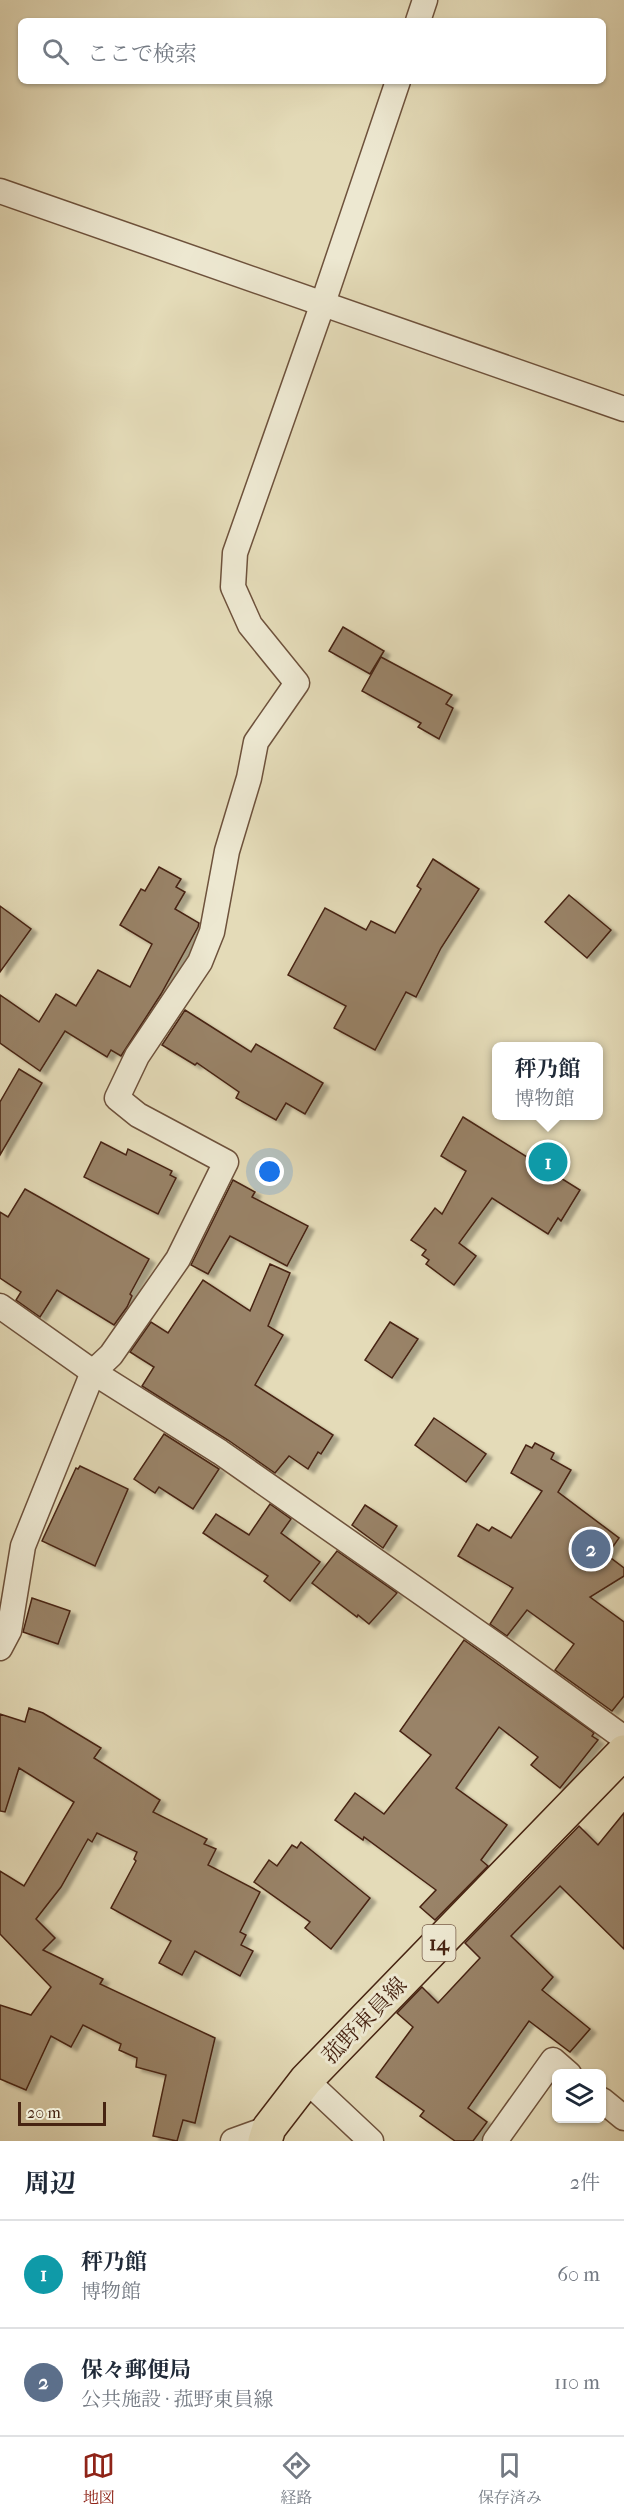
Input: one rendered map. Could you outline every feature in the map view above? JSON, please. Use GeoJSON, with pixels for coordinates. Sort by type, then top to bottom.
{"type":"FeatureCollection","features":[{"type":"Feature","properties":{"kind":"main road","name":"菰野東員線"},"geometry":{"type":"LineString","coordinates":[[267,2134],[306,2080],[624,1752]]}},
{"type":"Feature","properties":{"kind":"street"},"geometry":{"type":"LineString","coordinates":[[419,18],[425,0]]}},
{"type":"Feature","properties":{"kind":"street"},"geometry":{"type":"LineString","coordinates":[[0,1648],[9,1631],[23,1545],[93,1372],[111,1355],[178,1259],[226,1162],[138,1115],[117,1098],[137,1056],[200,962],[212,932],[226,851],[249,778],[256,742],[297,683],[250,626],[233,587],[235,553],[397,84]]}},
{"type":"Feature","properties":{"kind":"street"},"geometry":{"type":"LineString","coordinates":[[0,192],[624,409]]}},
{"type":"Feature","properties":{"kind":"street"},"geometry":{"type":"LineString","coordinates":[[0,1305],[93,1372],[220,1452],[504,1650],[624,1738]]}},
{"type":"Feature","properties":{"kind":"street"},"geometry":{"type":"LineString","coordinates":[[495,2141],[553,2060],[564,2069]]}},
{"type":"Feature","properties":{"kind":"street"},"geometry":{"type":"LineString","coordinates":[[306,2080],[370,2141]]}},
{"type":"Feature","properties":{"kind":"street"},"geometry":{"type":"LineString","coordinates":[[606,2103],[624,2118]]}},
{"type":"Feature","properties":{"kind":"street"},"geometry":{"type":"LineString","coordinates":[[233,2141],[267,2134]]}},
{"type":"Feature","properties":{"kind":"building"},"geometry":{"type":"Polygon","coordinates":[[[343,627],[384,651],[370,674],[329,651],[343,627]]]}},
{"type":"Feature","properties":{"kind":"building"},"geometry":{"type":"Polygon","coordinates":[[[381,657],[452,695],[446,704],[453,708],[439,739],[418,727],[421,723],[362,691],[381,657]]]}},
{"type":"Feature","properties":{"kind":"building"},"geometry":{"type":"Polygon","coordinates":[[[433,859],[479,889],[441,948],[416,997],[406,992],[375,1050],[334,1028],[346,1006],[288,975],[325,908],[366,930],[371,921],[395,933],[421,889],[417,886],[433,859]]]}},
{"type":"Feature","properties":{"kind":"building"},"geometry":{"type":"Polygon","coordinates":[[[159,867],[181,879],[176,887],[185,892],[175,909],[199,923],[161,994],[121,1056],[111,1050],[107,1057],[65,1031],[40,1071],[0,1043],[0,995],[39,1022],[56,994],[76,1006],[98,970],[130,987],[152,944],[120,925],[141,889],[145,891],[159,867]]]}},
{"type":"Feature","properties":{"kind":"building"},"geometry":{"type":"Polygon","coordinates":[[[569,895],[611,930],[587,958],[545,922],[569,895]]]}},
{"type":"Feature","properties":{"kind":"building"},"geometry":{"type":"Polygon","coordinates":[[[0,906],[31,929],[0,972],[0,906]]]}},
{"type":"Feature","properties":{"kind":"building"},"geometry":{"type":"Polygon","coordinates":[[[185,1010],[251,1052],[256,1044],[323,1083],[305,1114],[286,1103],[276,1120],[236,1098],[239,1092],[197,1063],[195,1065],[162,1045],[185,1010]]]}},
{"type":"Feature","properties":{"kind":"building"},"geometry":{"type":"Polygon","coordinates":[[[19,1069],[42,1083],[0,1155],[0,1102],[19,1069]]]}},
{"type":"Feature","properties":{"kind":"building"},"geometry":{"type":"Polygon","coordinates":[[[463,1117],[580,1190],[561,1221],[558,1218],[548,1234],[492,1198],[459,1243],[476,1256],[454,1285],[426,1264],[429,1260],[422,1255],[426,1250],[411,1240],[435,1208],[442,1214],[466,1171],[441,1156],[463,1117]]]}},
{"type":"Feature","properties":{"kind":"building"},"geometry":{"type":"Polygon","coordinates":[[[101,1142],[126,1155],[128,1149],[172,1171],[170,1175],[176,1178],[158,1214],[84,1177],[101,1142]]]}},
{"type":"Feature","properties":{"kind":"building"},"geometry":{"type":"Polygon","coordinates":[[[233,1180],[255,1192],[252,1197],[308,1226],[287,1266],[230,1236],[208,1274],[191,1265],[233,1180]]]}},
{"type":"Feature","properties":{"kind":"building"},"geometry":{"type":"Polygon","coordinates":[[[25,1189],[149,1259],[130,1294],[132,1296],[127,1307],[114,1325],[57,1290],[40,1317],[16,1300],[21,1292],[0,1278],[0,1212],[8,1217],[25,1189]]]}},
{"type":"Feature","properties":{"kind":"building"},"geometry":{"type":"Polygon","coordinates":[[[270,1264],[290,1273],[268,1326],[283,1335],[255,1385],[333,1435],[321,1454],[318,1452],[308,1469],[289,1456],[275,1473],[228,1440],[142,1386],[154,1367],[130,1352],[151,1322],[168,1333],[203,1280],[250,1311],[270,1264]]]}},
{"type":"Feature","properties":{"kind":"building"},"geometry":{"type":"Polygon","coordinates":[[[390,1322],[418,1339],[392,1378],[365,1360],[390,1322]]]}},
{"type":"Feature","properties":{"kind":"building"},"geometry":{"type":"Polygon","coordinates":[[[434,1418],[486,1454],[466,1482],[415,1445],[434,1418]]]}},
{"type":"Feature","properties":{"kind":"building"},"geometry":{"type":"Polygon","coordinates":[[[164,1434],[219,1469],[193,1509],[159,1487],[155,1493],[134,1479],[164,1434]]]}},
{"type":"Feature","properties":{"kind":"building"},"geometry":{"type":"Polygon","coordinates":[[[535,1443],[554,1453],[551,1459],[571,1470],[558,1492],[619,1538],[607,1555],[624,1568],[624,1576],[590,1597],[624,1622],[624,1696],[612,1711],[555,1670],[574,1644],[527,1610],[507,1636],[490,1624],[513,1588],[458,1556],[477,1524],[489,1531],[492,1527],[511,1538],[542,1491],[511,1473],[526,1445],[532,1448],[535,1443]]]}},
{"type":"Feature","properties":{"kind":"building"},"geometry":{"type":"Polygon","coordinates":[[[80,1466],[128,1489],[95,1566],[42,1541],[76,1468],[80,1466]]]}},
{"type":"Feature","properties":{"kind":"building"},"geometry":{"type":"Polygon","coordinates":[[[270,1504],[291,1519],[281,1533],[320,1562],[290,1601],[264,1581],[268,1576],[203,1533],[216,1514],[249,1535],[270,1504]]]}},
{"type":"Feature","properties":{"kind":"building"},"geometry":{"type":"Polygon","coordinates":[[[365,1505],[397,1526],[383,1548],[352,1525],[365,1505]]]}},
{"type":"Feature","properties":{"kind":"building"},"geometry":{"type":"Polygon","coordinates":[[[337,1551],[397,1593],[369,1624],[312,1583],[337,1551]]]}},
{"type":"Feature","properties":{"kind":"building"},"geometry":{"type":"Polygon","coordinates":[[[32,1598],[70,1611],[58,1644],[23,1632],[32,1598]]]}},
{"type":"Feature","properties":{"kind":"building"},"geometry":{"type":"Polygon","coordinates":[[[464,1640],[594,1733],[592,1736],[598,1740],[560,1788],[531,1765],[538,1757],[499,1727],[456,1788],[507,1825],[481,1860],[488,1866],[435,1920],[420,1907],[436,1890],[364,1837],[363,1840],[335,1820],[355,1793],[384,1814],[431,1755],[400,1731],[464,1640]]]}},
{"type":"Feature","properties":{"kind":"building"},"geometry":{"type":"Polygon","coordinates":[[[29,1708],[43,1713],[101,1748],[94,1758],[160,1800],[153,1812],[207,1839],[204,1844],[216,1849],[208,1865],[260,1892],[240,1932],[246,1935],[241,1945],[253,1951],[240,1976],[195,1951],[182,1975],[159,1963],[171,1941],[111,1908],[136,1861],[134,1859],[137,1852],[97,1833],[92,1842],[88,1839],[61,1887],[36,1919],[55,1938],[43,1950],[103,1979],[100,1984],[215,2038],[195,2123],[183,2120],[177,2141],[153,2136],[166,2075],[136,2067],[137,2058],[119,2050],[121,2044],[83,2025],[71,2047],[51,2036],[26,2090],[0,2079],[0,2005],[31,2015],[51,1987],[0,1934],[0,1871],[24,1886],[74,1802],[19,1768],[5,1812],[0,1811],[0,1714],[25,1722],[29,1708]]]}},
{"type":"Feature","properties":{"kind":"building"},"geometry":{"type":"Polygon","coordinates":[[[624,1813],[624,1949],[560,1886],[511,1936],[553,1977],[542,1990],[590,2029],[570,2052],[529,2021],[468,2108],[487,2122],[473,2141],[455,2141],[420,2116],[424,2111],[376,2077],[413,2027],[397,2013],[422,1987],[438,2003],[480,1958],[465,1943],[579,1826],[598,1845],[624,1813]]]}},
{"type":"Feature","properties":{"kind":"building"},"geometry":{"type":"Polygon","coordinates":[[[301,1842],[370,1898],[331,1949],[305,1928],[310,1922],[254,1882],[269,1860],[277,1866],[292,1845],[297,1848],[301,1842]]]}},
{"type":"Feature","properties":{"kind":"place","name":"秤乃館"},"geometry":{"type":"Point","coordinates":[548,1162]}},
{"type":"Feature","properties":{"kind":"place","name":"保々郵便局"},"geometry":{"type":"Point","coordinates":[591,1549]}}]}
